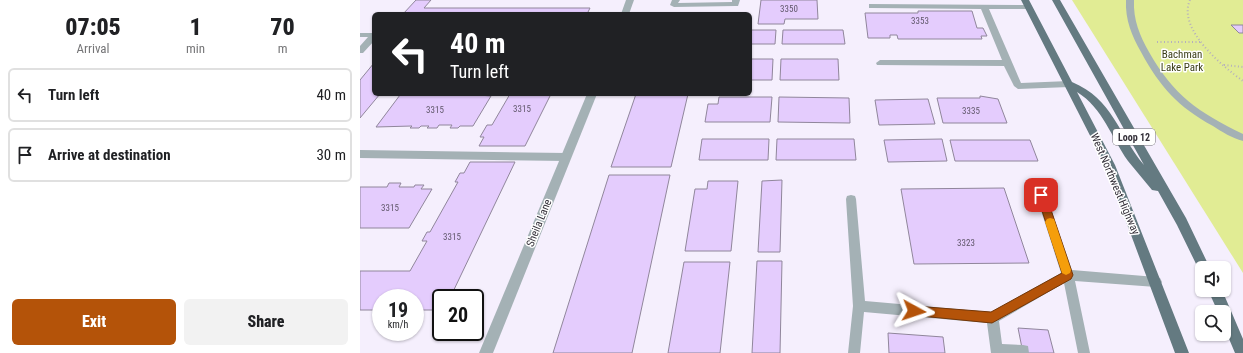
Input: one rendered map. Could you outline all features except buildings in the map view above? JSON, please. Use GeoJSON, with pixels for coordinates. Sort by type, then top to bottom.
{"type":"FeatureCollection","features":[{"type":"Feature","properties":{"kind":"main road","name":"Loop 12"},"geometry":{"type":"LineString","coordinates":[[1056,0],[1182,222],[1201,261]]}},
{"type":"Feature","properties":{"kind":"main road","name":"West Northwest Highway"},"geometry":{"type":"LineString","coordinates":[[1027,3],[1110,166],[1156,282],[1182,353]]}},
{"type":"Feature","properties":{"kind":"main road"},"geometry":{"type":"LineString","coordinates":[[1069,84],[1079,88],[1095,100],[1132,158],[1163,195],[1182,222]]}},
{"type":"Feature","properties":{"kind":"main road"},"geometry":{"type":"LineString","coordinates":[[1218,297],[1242,353]]}},
{"type":"Feature","properties":{"kind":"street"},"geometry":{"type":"LineString","coordinates":[[626,12],[630,0]]}},
{"type":"Feature","properties":{"kind":"street","name":"Sheila Lane"},"geometry":{"type":"LineString","coordinates":[[486,353],[591,96]]}},
{"type":"Feature","properties":{"kind":"lane"},"geometry":{"type":"LineString","coordinates":[[676,0],[674,5],[735,4],[736,0]]}},
{"type":"Feature","properties":{"kind":"lane"},"geometry":{"type":"LineString","coordinates":[[1130,0],[1132,22],[1139,42],[1161,79],[1177,96],[1202,115],[1243,138]]}},
{"type":"Feature","properties":{"kind":"lane"},"geometry":{"type":"LineString","coordinates":[[872,6],[984,7],[1027,3]]}},
{"type":"Feature","properties":{"kind":"lane"},"geometry":{"type":"LineString","coordinates":[[984,7],[1007,64],[1018,86],[1069,84]]}},
{"type":"Feature","properties":{"kind":"lane"},"geometry":{"type":"LineString","coordinates":[[360,35],[372,35]]}},
{"type":"Feature","properties":{"kind":"lane"},"geometry":{"type":"LineString","coordinates":[[360,51],[372,37]]}},
{"type":"Feature","properties":{"kind":"lane"},"geometry":{"type":"LineString","coordinates":[[880,63],[1007,64]]}},
{"type":"Feature","properties":{"kind":"lane"},"geometry":{"type":"LineString","coordinates":[[360,154],[566,157]]}},
{"type":"Feature","properties":{"kind":"lane"},"geometry":{"type":"LineString","coordinates":[[1041,195],[1068,275],[1084,353]]}},
{"type":"Feature","properties":{"kind":"lane"},"geometry":{"type":"LineString","coordinates":[[851,199],[859,306],[854,353]]}},
{"type":"Feature","properties":{"kind":"lane"},"geometry":{"type":"LineString","coordinates":[[859,306],[992,318],[1068,275],[1156,282]]}},
{"type":"Feature","properties":{"kind":"lane"},"geometry":{"type":"LineString","coordinates":[[992,318],[997,352],[1023,351]]}},
{"type":"Feature","properties":{"kind":"path"},"geometry":{"type":"LineString","coordinates":[[1190,0],[1187,9],[1188,19],[1202,42],[1223,65],[1243,81]]}},
{"type":"Feature","properties":{"kind":"path"},"geometry":{"type":"LineString","coordinates":[[1139,42],[1202,42]]}},
{"type":"Feature","properties":{"kind":"path"},"geometry":{"type":"LineString","coordinates":[[1223,65],[1243,67]]}},
{"type":"Feature","properties":{"kind":"green space","name":"Bachman Lake Park"},"geometry":{"type":"Polygon","coordinates":[[[1072,0],[1243,0],[1243,273],[1072,0]]]}},
{"type":"Feature","properties":{"kind":"slow traffic"},"geometry":{"type":"LineString","coordinates":[[1050,222],[1066,270]]}},
{"type":"Feature","properties":{"kind":"route"},"geometry":{"type":"LineString","coordinates":[[914,311],[992,318],[1068,275],[1041,195]]}}]}
